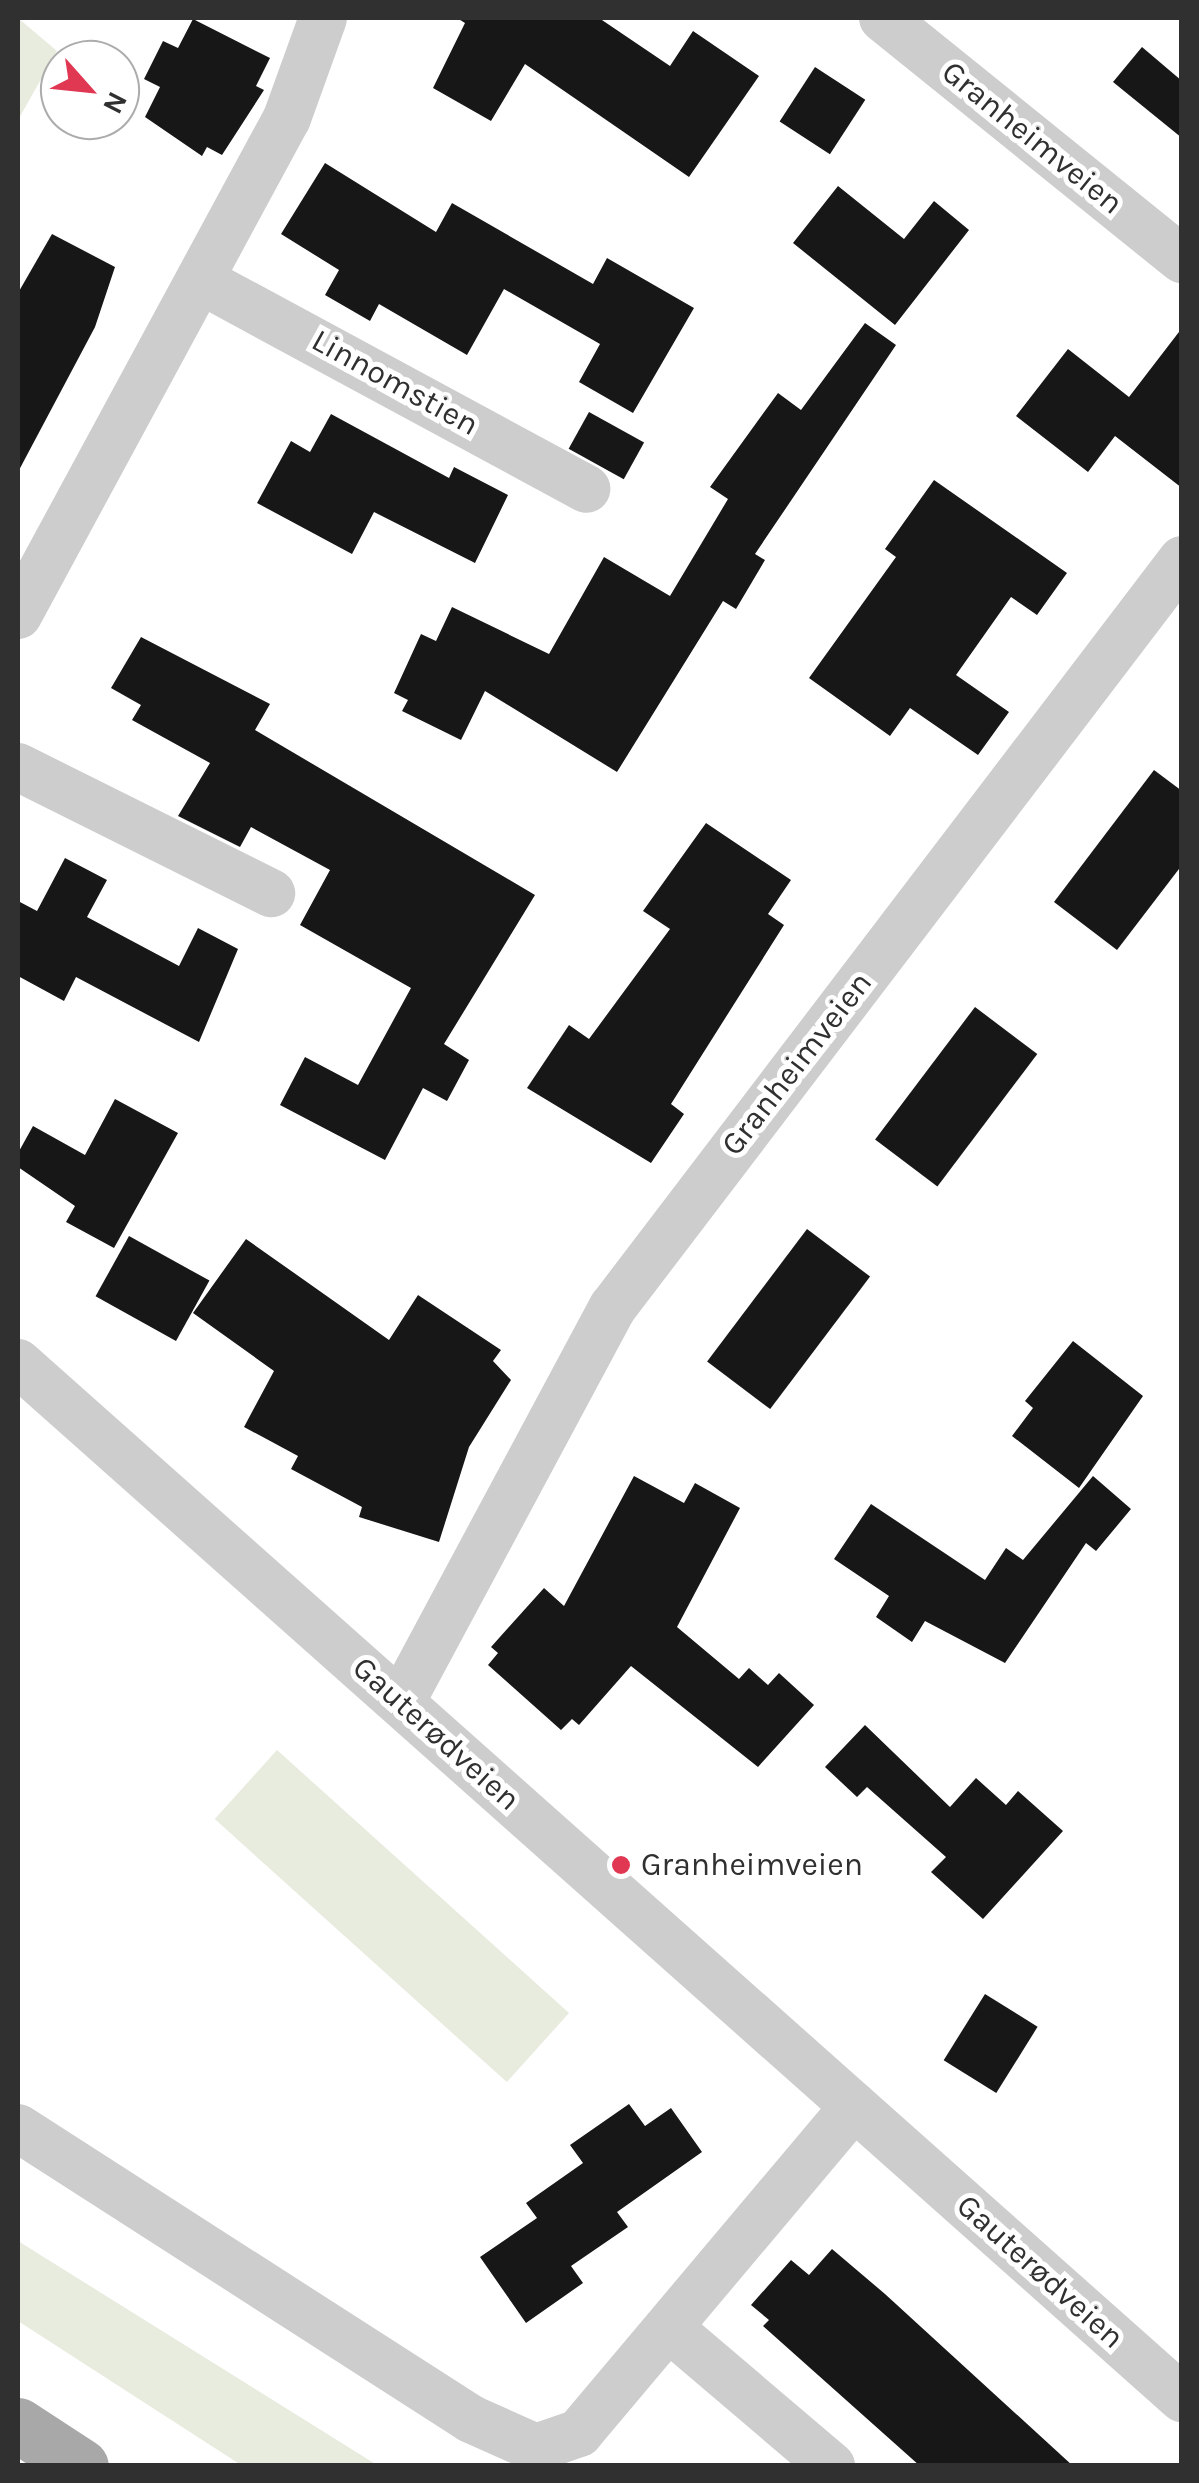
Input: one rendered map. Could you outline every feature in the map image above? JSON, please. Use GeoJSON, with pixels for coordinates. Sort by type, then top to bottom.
{"type":"FeatureCollection","features":[{"type":"Feature","properties":{"kind":"main road"},"geometry":{"type":"LineString","coordinates":[[18,2425],[81,2466]]}},
{"type":"Feature","properties":{"kind":"street"},"geometry":{"type":"LineString","coordinates":[[18,614],[202,281],[318,51],[323,18]]}},
{"type":"Feature","properties":{"kind":"street","name":"Granheimveien"},"geometry":{"type":"LineString","coordinates":[[883,18],[1182,258]]}},
{"type":"Feature","properties":{"kind":"street","name":"Linnomstien"},"geometry":{"type":"LineString","coordinates":[[202,281],[586,489]]}},
{"type":"Feature","properties":{"kind":"street","name":"Granheimveien"},"geometry":{"type":"LineString","coordinates":[[401,1702],[613,1307],[1182,560]]}},
{"type":"Feature","properties":{"kind":"street"},"geometry":{"type":"LineString","coordinates":[[18,767],[271,893]]}},
{"type":"Feature","properties":{"kind":"street","name":"Gauterødveien"},"geometry":{"type":"LineString","coordinates":[[18,1363],[1182,2398]]}},
{"type":"Feature","properties":{"kind":"street"},"geometry":{"type":"LineString","coordinates":[[18,2128],[522,2445],[579,2433],[854,2106]]}},
{"type":"Feature","properties":{"kind":"street"},"geometry":{"type":"LineString","coordinates":[[670,2328],[832,2466]]}},
{"type":"Feature","properties":{"kind":"shaded area"},"geometry":{"type":"Polygon","coordinates":[[[18,18],[44,40],[40,40],[40,81],[18,120],[18,18]]]}},
{"type":"Feature","properties":{"kind":"shaded area"},"geometry":{"type":"Polygon","coordinates":[[[277,1750],[569,2013],[507,2082],[215,1819],[277,1750]]]}},
{"type":"Feature","properties":{"kind":"shaded area"},"geometry":{"type":"Polygon","coordinates":[[[18,2241],[377,2465],[241,2465],[18,2321],[18,2241]]]}},
{"type":"Feature","properties":{"kind":"building"},"geometry":{"type":"Polygon","coordinates":[[[457,18],[599,18],[670,66],[693,31],[759,76],[689,177],[525,64],[491,121],[433,88],[465,23],[457,18]]]}},
{"type":"Feature","properties":{"kind":"building"},"geometry":{"type":"Polygon","coordinates":[[[193,19],[270,58],[256,86],[264,90],[222,155],[207,147],[202,156],[145,117],[160,87],[144,79],[163,41],[178,48],[193,19]]]}},
{"type":"Feature","properties":{"kind":"building"},"geometry":{"type":"Polygon","coordinates":[[[1142,47],[1182,81],[1182,138],[1113,82],[1142,47]]]}},
{"type":"Feature","properties":{"kind":"building"},"geometry":{"type":"Polygon","coordinates":[[[815,67],[865,100],[830,154],[780,122],[815,67]]]}},
{"type":"Feature","properties":{"kind":"building"},"geometry":{"type":"Polygon","coordinates":[[[325,163],[436,232],[452,203],[593,284],[607,258],[694,308],[633,413],[579,382],[600,344],[504,289],[467,355],[379,304],[370,321],[325,295],[339,270],[281,234],[325,163]]]}},
{"type":"Feature","properties":{"kind":"building"},"geometry":{"type":"Polygon","coordinates":[[[838,186],[904,239],[934,201],[969,230],[895,325],[793,243],[838,186]]]}},
{"type":"Feature","properties":{"kind":"building"},"geometry":{"type":"Polygon","coordinates":[[[52,234],[115,267],[95,327],[18,472],[18,293],[52,234]]]}},
{"type":"Feature","properties":{"kind":"building"},"geometry":{"type":"Polygon","coordinates":[[[865,323],[896,345],[755,554],[765,560],[736,609],[723,601],[617,772],[485,691],[461,740],[402,711],[408,700],[394,693],[421,634],[436,641],[452,607],[549,654],[604,557],[670,596],[728,499],[710,487],[778,393],[801,410],[865,323]]]}},
{"type":"Feature","properties":{"kind":"building"},"geometry":{"type":"Polygon","coordinates":[[[1182,328],[1182,488],[1115,436],[1088,472],[1016,416],[1068,349],[1129,397],[1182,328]]]}},
{"type":"Feature","properties":{"kind":"building"},"geometry":{"type":"Polygon","coordinates":[[[589,412],[644,443],[624,479],[569,449],[589,412]]]}},
{"type":"Feature","properties":{"kind":"building"},"geometry":{"type":"Polygon","coordinates":[[[331,414],[449,478],[454,467],[508,495],[475,563],[374,512],[352,554],[257,503],[291,441],[310,452],[331,414]]]}},
{"type":"Feature","properties":{"kind":"building"},"geometry":{"type":"Polygon","coordinates":[[[934,480],[1067,573],[1037,615],[1011,597],[956,675],[1009,712],[978,755],[910,708],[890,736],[809,678],[896,557],[885,549],[934,480]]]}},
{"type":"Feature","properties":{"kind":"building"},"geometry":{"type":"Polygon","coordinates":[[[141,637],[270,704],[255,730],[535,895],[444,1044],[469,1060],[447,1101],[423,1088],[385,1160],[280,1105],[305,1057],[358,1085],[411,988],[300,925],[330,870],[251,827],[240,847],[178,816],[210,763],[132,720],[141,705],[111,688],[141,637]]]}},
{"type":"Feature","properties":{"kind":"building"},"geometry":{"type":"Polygon","coordinates":[[[1154,770],[1182,791],[1182,865],[1117,950],[1054,902],[1154,770]]]}},
{"type":"Feature","properties":{"kind":"building"},"geometry":{"type":"Polygon","coordinates":[[[706,823],[791,880],[768,914],[784,925],[671,1104],[684,1114],[651,1163],[527,1088],[569,1025],[589,1039],[670,929],[643,911],[706,823]]]}},
{"type":"Feature","properties":{"kind":"building"},"geometry":{"type":"Polygon","coordinates":[[[65,858],[107,880],[87,917],[179,966],[198,928],[238,949],[199,1042],[76,977],[64,1001],[18,976],[18,901],[37,911],[65,858]]]}},
{"type":"Feature","properties":{"kind":"building"},"geometry":{"type":"Polygon","coordinates":[[[975,1007],[1037,1054],[937,1187],[875,1140],[975,1007]]]}},
{"type":"Feature","properties":{"kind":"building"},"geometry":{"type":"Polygon","coordinates":[[[115,1099],[178,1133],[114,1248],[66,1222],[75,1206],[18,1167],[18,1153],[33,1126],[85,1155],[115,1099]]]}},
{"type":"Feature","properties":{"kind":"building"},"geometry":{"type":"Polygon","coordinates":[[[807,1229],[870,1277],[770,1409],[707,1362],[807,1229]]]}},
{"type":"Feature","properties":{"kind":"building"},"geometry":{"type":"Polygon","coordinates":[[[129,1236],[209,1281],[176,1341],[96,1296],[129,1236]]]}},
{"type":"Feature","properties":{"kind":"building"},"geometry":{"type":"Polygon","coordinates":[[[246,1239],[389,1340],[418,1295],[501,1350],[493,1361],[511,1380],[469,1447],[439,1542],[359,1517],[362,1507],[291,1469],[298,1456],[244,1427],[274,1371],[193,1313],[246,1239]]]}},
{"type":"Feature","properties":{"kind":"building"},"geometry":{"type":"Polygon","coordinates":[[[1073,1341],[1143,1396],[1079,1488],[1012,1436],[1033,1408],[1025,1401],[1073,1341]]]}},
{"type":"Feature","properties":{"kind":"building"},"geometry":{"type":"Polygon","coordinates":[[[634,1476],[684,1503],[695,1483],[740,1508],[677,1627],[739,1679],[749,1668],[768,1685],[779,1673],[814,1705],[758,1767],[631,1666],[579,1725],[572,1719],[561,1730],[488,1665],[498,1653],[491,1647],[544,1588],[564,1606],[634,1476]]]}},
{"type":"Feature","properties":{"kind":"building"},"geometry":{"type":"Polygon","coordinates":[[[1093,1476],[1131,1509],[1096,1551],[1086,1543],[1005,1663],[925,1621],[912,1642],[876,1617],[889,1596],[834,1559],[871,1504],[985,1580],[1006,1548],[1023,1560],[1093,1476]]]}},
{"type":"Feature","properties":{"kind":"building"},"geometry":{"type":"Polygon","coordinates":[[[865,1725],[950,1807],[976,1778],[1006,1805],[1018,1791],[1063,1831],[983,1919],[931,1872],[946,1857],[867,1787],[857,1797],[825,1767],[865,1725]]]}},
{"type":"Feature","properties":{"kind":"building"},"geometry":{"type":"Polygon","coordinates":[[[985,1994],[1038,2027],[996,2093],[944,2060],[985,1994]]]}},
{"type":"Feature","properties":{"kind":"building"},"geometry":{"type":"Polygon","coordinates":[[[629,2104],[645,2126],[671,2108],[702,2152],[617,2212],[628,2227],[571,2266],[583,2283],[526,2323],[480,2257],[537,2218],[526,2203],[583,2163],[570,2145],[629,2104]]]}},
{"type":"Feature","properties":{"kind":"building"},"geometry":{"type":"Polygon","coordinates":[[[832,2249],[1073,2466],[920,2466],[763,2326],[769,2320],[751,2305],[791,2260],[809,2275],[832,2249]]]}},
{"type":"Feature","properties":{"kind":"place","name":"Granheimveien"},"geometry":{"type":"Point","coordinates":[621,1865]}}]}
